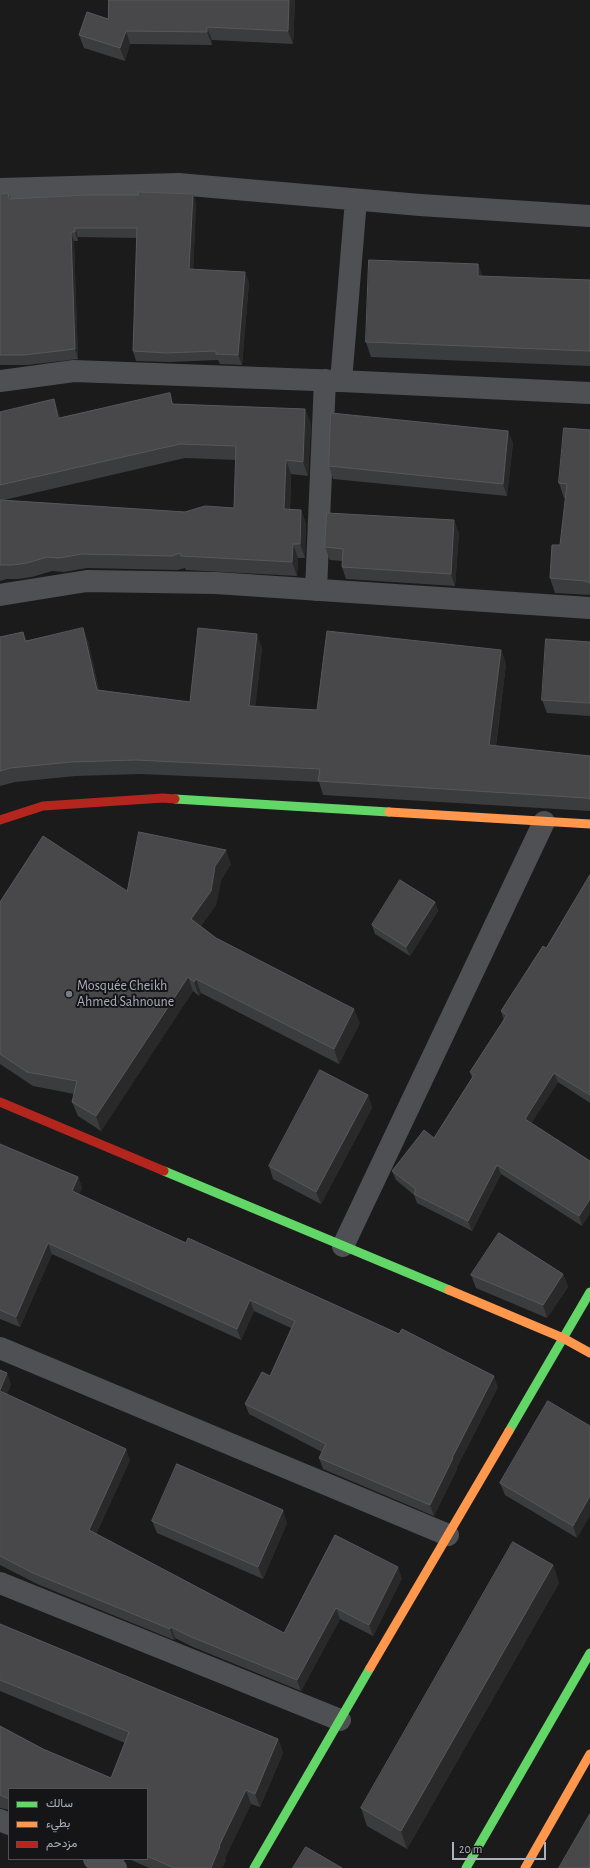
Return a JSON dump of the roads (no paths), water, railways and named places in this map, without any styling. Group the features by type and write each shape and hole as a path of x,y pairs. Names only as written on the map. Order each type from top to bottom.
{"street":[{"path":"0,189 178,184 356,200 590,216"},
{"path":"316,590 333,380 356,200"},
{"path":"0,381 74,371 333,380 590,393"},
{"path":"0,595 87,581 216,583 590,608"},
{"path":"0,820 43,806 163,798 590,824"},
{"path":"343,1246 544,822"},
{"path":"0,1102 563,1338 590,1353"},
{"path":"254,1868 590,1292"},
{"path":"0,1348 448,1535"},
{"path":"0,1583 340,1720"},
{"path":"466,1868 590,1652"},
{"path":"525,1868 590,1754"},
{"path":"96,1860 116,1868"}],"place":[{"name":"Mosquée Cheikh Ahmed Sahnoune","path":"69,994"}]}
